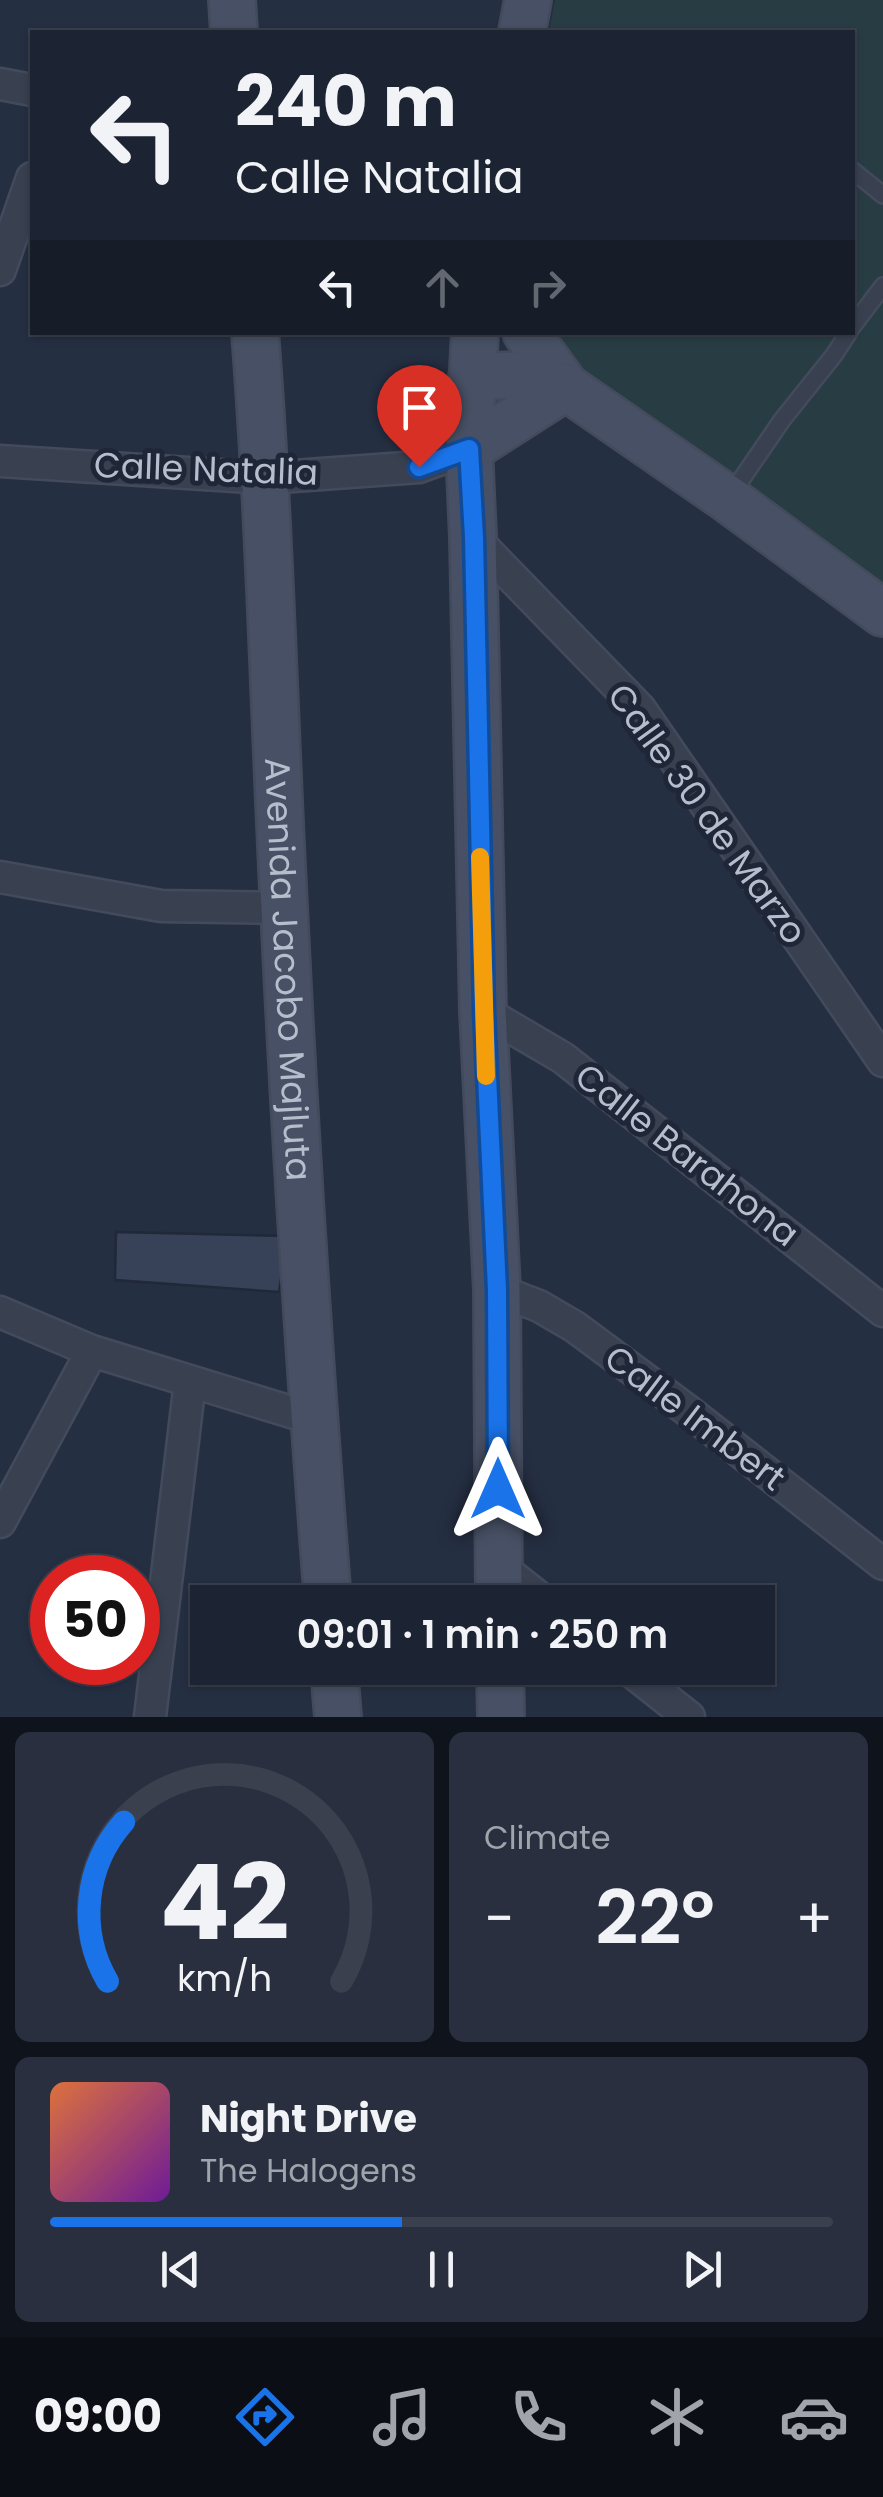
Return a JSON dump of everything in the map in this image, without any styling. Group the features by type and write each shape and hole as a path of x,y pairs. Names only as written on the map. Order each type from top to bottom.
{"main road":[{"path":"232,0 234,30"},
{"path":"522,30 528,0"},
{"name":"Avenida Jacobo Majluta","path":"255,335 266,478 284,908 327,1585"},
{"path":"475,335 469,449 484,1011 497,1290 498,1584"},
{"path":"528,335 566,387 883,613"},
{"path":"472,378 516,375 566,387"},
{"path":"469,449 566,387"},
{"path":"335,1685 338,1717"},
{"path":"500,1685 501,1717"}],"street":[{"path":"0,84 30,90"},
{"path":"0,270 30,184"},
{"name":"Calle Natalia","path":"0,460 266,478 419,467 469,449"},
{"name":"Calle 30 de Marzo","path":"474,537 640,709 883,1061"},
{"path":"0,877 161,906 284,908"},
{"name":"Calle Barahona","path":"484,1011 563,1058 883,1310"},
{"name":"Calle Imbert","path":"497,1290 540,1306 574,1327 883,1564"},
{"path":"0,1312 92,1351 314,1418"},
{"path":"0,1522 92,1351"},
{"path":"150,1717 190,1382"},
{"path":"648,1685 689,1717"}],"lane":[{"path":"855,172 883,195"},
{"path":"855,324 883,286"},
{"path":"728,499 848,335"}],"green space":[{"path":"555,0 883,0 883,619 577,386 552,335 855,335 855,30 549,30"}],"building":[{"path":"116,1232 288,1236 279,1292 115,1280"}],"slow traffic":[{"path":"480,857 486,1076"}],"route":[{"path":"419,467 469,449 484,1011 497,1290 498,1489"}]}
